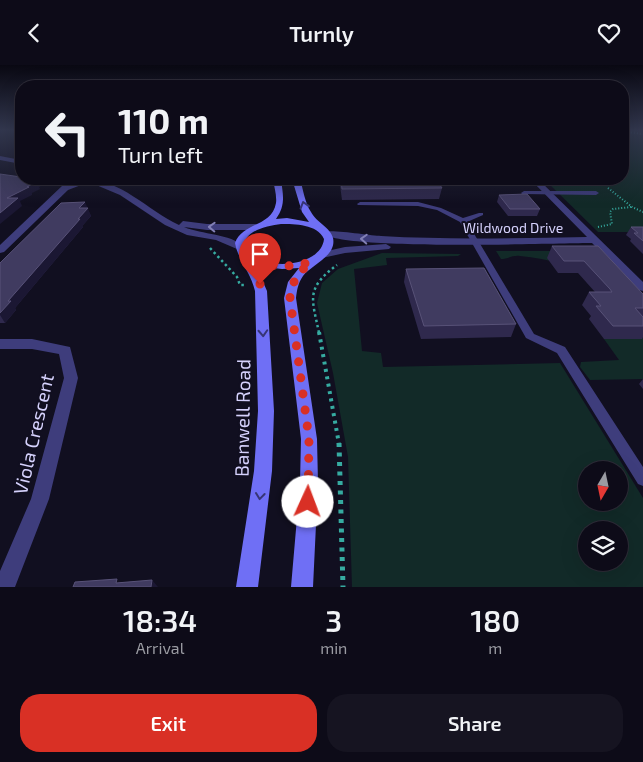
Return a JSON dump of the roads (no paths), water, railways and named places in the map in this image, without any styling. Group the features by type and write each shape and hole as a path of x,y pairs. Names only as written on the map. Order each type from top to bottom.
{"main road":[{"path":"268,223 281,204 278,185"},
{"path":"298,185 306,212 329,241 328,248 295,279 291,288 290,298 309,439 309,483 302,587"},
{"path":"316,259 296,265 273,266 252,261 242,251 241,239 256,227 268,223 295,221 322,230"},
{"name":"Banwell Road","path":"242,251 254,267 261,291 266,411 263,471 247,587"}],"street":[{"path":"0,159 15,161"},
{"path":"0,250 65,188 73,185"},
{"path":"104,185 123,193 168,223 190,233 218,238 242,251"},
{"path":"540,185 643,288"},
{"path":"168,223 207,227 256,227"},
{"name":"Wildwood Drive","path":"322,230 358,239 430,242 595,240"},
{"name":"Wildwood Drive","path":"316,259 345,250 398,247 430,242"},
{"name":"Viola Crescent","path":"0,344 32,344 65,351 71,378 40,499 4,587"}],"lane":[{"path":"524,193 596,193"},
{"path":"360,204 418,204 439,209 463,221 530,336 561,351 643,479"},
{"path":"463,221 481,214"}]}
